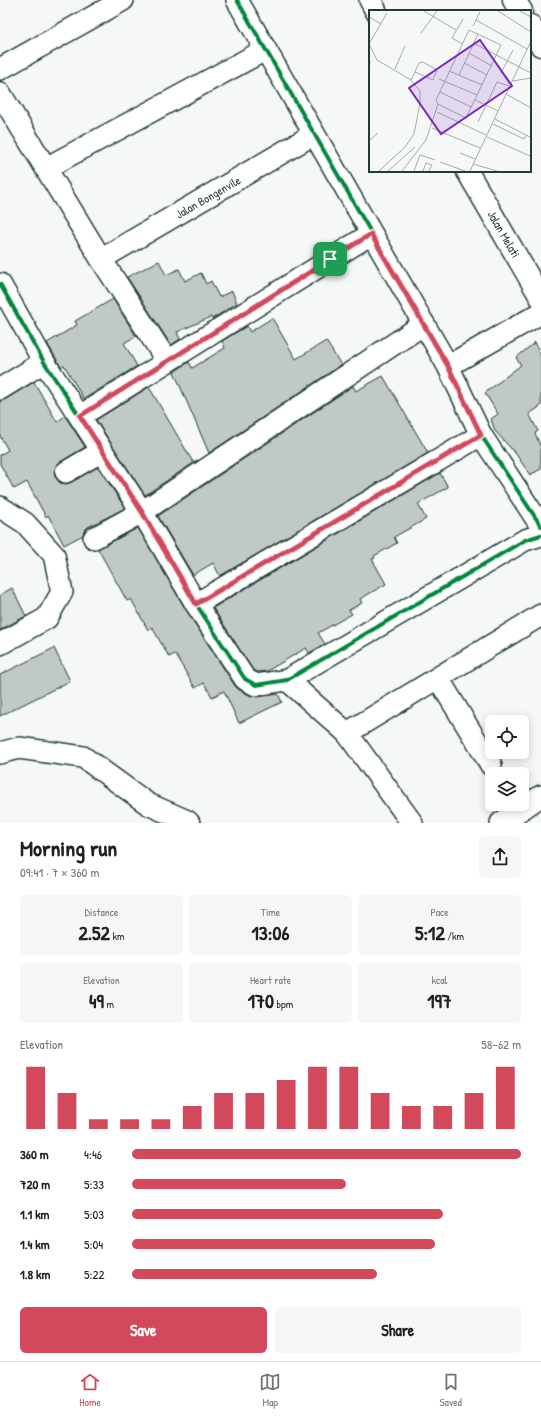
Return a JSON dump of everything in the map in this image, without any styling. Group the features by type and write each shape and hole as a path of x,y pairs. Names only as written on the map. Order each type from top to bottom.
{"main road":[{"path":"514,0 520,10"},
{"path":"531,28 541,45"}],"street":[{"path":"0,69 123,0"},
{"path":"237,0 448,366 481,435 541,526"},
{"path":"370,0 375,10"},
{"path":"46,168 266,50"},
{"path":"0,93 101,259 167,361"},
{"name":"Jalan Bongenvile","path":"101,259 314,134"},
{"name":"Jalan Melati","path":"468,172 541,298"},
{"path":"80,416 371,234"},
{"path":"0,284 44,362 142,512 196,604 244,679 256,685 287,680 525,540 541,535"},
{"path":"448,366 541,313"},
{"path":"94,538 142,512 424,324"},
{"path":"0,389 44,362"},
{"path":"196,604 481,435"},
{"path":"66,472 102,451"},
{"path":"0,507 25,523 54,556 62,592 47,618 0,644"},
{"path":"347,733 541,615"},
{"path":"438,678 491,765"},
{"path":"287,680 347,733 412,823"},
{"path":"0,753 19,748 83,758 148,804 189,823"},
{"path":"501,823 541,796"}],"building":[{"path":"159,261 166,275 179,269 185,281 201,273 206,284 211,281 219,297 232,291 237,303 212,319 211,317 177,332 180,339 171,345 127,277"},
{"path":"113,299 136,336 124,343 137,366 84,399 64,365 61,367 47,343 77,325 75,321"},
{"path":"272,318 296,359 326,341 341,365 209,453 174,372 189,362 192,368 225,348 222,341 247,326 250,332"},
{"path":"535,342 541,356 541,406 529,414 538,431 535,433 541,448 541,469 530,475 516,454 495,431 491,419 498,414 485,393 521,365 516,358"},
{"path":"383,376 428,453 220,576 213,563 193,575 158,516 353,386 356,391"},
{"path":"34,382 57,422 65,416 85,447 56,466 54,472 56,478 60,483 66,484 98,467 125,508 88,527 84,531 83,535 64,545 48,515 46,517 27,482 14,489 0,464 0,455 8,450 0,436 0,401"},
{"path":"149,387 193,462 198,460 145,495 96,420"},
{"path":"440,473 448,487 418,504 426,519 394,537 397,543 374,556 375,558 372,559 386,584 360,599 362,603 349,610 352,614 318,633 325,644 309,653 306,648 267,671 258,672 253,670 213,608"},
{"path":"138,528 186,610 235,686 239,690 251,696 258,697 278,694 282,702 239,723 224,691 212,697 204,683 195,688 175,654 169,657 152,627 148,630 131,599 127,601 98,549"},
{"path":"12,588 26,616 0,630 0,595"},
{"path":"54,648 70,681 0,716 0,675"}],"cycle path":[{"path":"237,0 448,366 481,435 541,526"},
{"path":"0,284 44,362 142,512 196,604 245,679 256,685 287,680 525,540 541,535"}],"route":[{"path":"371,234 448,366 481,435 196,604 142,512 80,416 330,259 371,234"}]}
